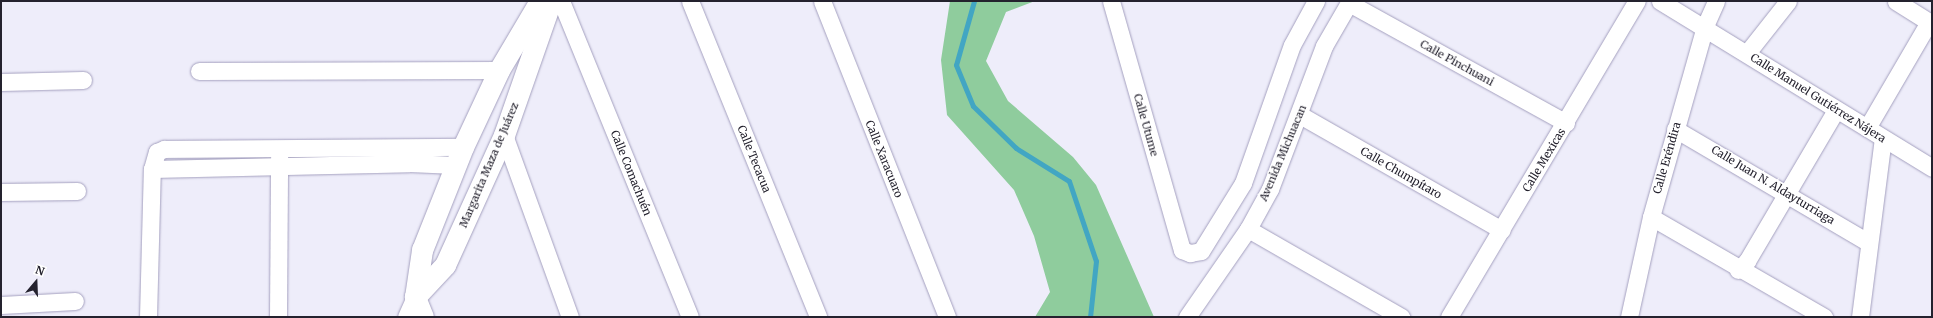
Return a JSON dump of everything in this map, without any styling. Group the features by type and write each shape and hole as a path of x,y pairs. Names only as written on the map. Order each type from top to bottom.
{"main road":[{"path":"423,317 415,297 422,250 459,156 499,70 544,4"},
{"name":"Margarita Maza de Juárez","path":"415,297 445,265 504,135 544,4"}],"street":[{"name":"Calle Tecacua","path":"690,1 818,317"},
{"name":"Calle Xaracuaro","path":"822,1 947,317"},
{"name":"Calle Utume","path":"1111,1 1182,250 1190,253 1201,251 1243,183 1292,45 1316,1"},
{"name":"Calle Mexicas","path":"1448,317 1566,123 1637,1"},
{"name":"Calle Manuel Gutiérrez Nájera","path":"1660,1 1705,26 1836,110 1932,168"},
{"name":"Calle Eréndira","path":"1629,317 1651,217 1675,129 1705,26 1716,1"},
{"path":"1747,53 1788,1"},
{"path":"1867,128 1929,22 1896,1"},
{"name":"Calle Pinchuani","path":"1349,2 1566,123"},
{"name":"Avenida Michuacan","path":"1187,317 1248,229 1270,189 1300,115 1324,46 1349,2"},
{"name":"Calle Comachuén","path":"544,4 573,30 690,317"},
{"path":"199,71 499,70"},
{"path":"1,82 83,80"},
{"path":"1738,270 1748,261 1786,191 1836,110"},
{"name":"Calle Chumpítaro","path":"1300,115 1502,230"},
{"name":"Calle Juan N. Aldayturriaga","path":"1675,129 1786,191 1869,243"},
{"path":"504,135 570,317"},
{"path":"1860,317 1883,138"},
{"path":"148,317 152,169 157,152 164,149 279,147 459,156"},
{"path":"278,317 279,147"},
{"path":"152,169 280,168 409,163 459,156"},
{"path":"1,192 77,191"},
{"path":"1651,217 1738,270 1824,317"},
{"path":"1248,229 1401,317"},
{"name":"Margarita Maza de Juárez","path":"406,317 415,297"},
{"path":"1,305 75,301"}],"green space":[{"path":"950,1 1035,1 1006,12 986,61 1008,101 1073,157 1096,185 1154,317 1035,317 1050,292 1034,236 1014,190 947,115 941,60"}],"waterway":[{"path":"974,1 956,65 973,106 1016,148 1069,181 1096,261 1090,317"}]}
